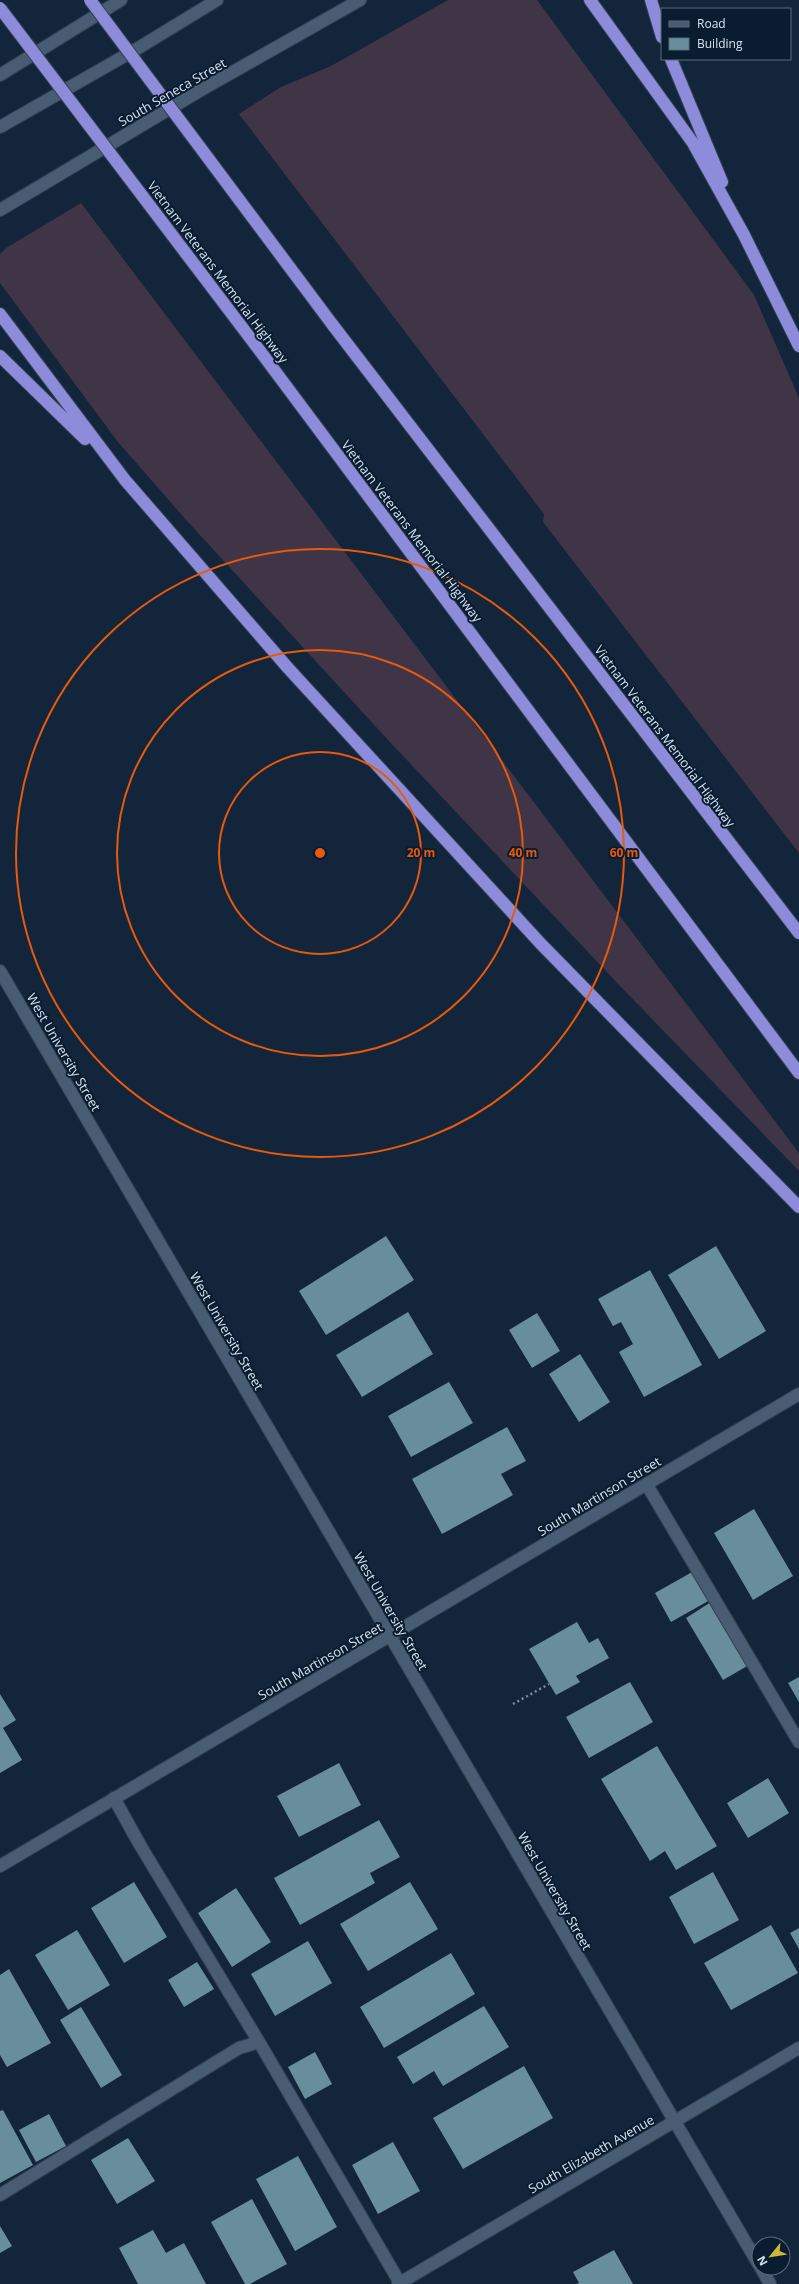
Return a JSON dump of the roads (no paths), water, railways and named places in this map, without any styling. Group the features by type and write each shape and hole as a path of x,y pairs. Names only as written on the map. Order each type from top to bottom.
{"highway":[{"name":"Vietnam Veterans Memorial Highway","path":"90,0 332,324 799,933"},
{"path":"590,0 693,143 744,235 799,346"},
{"path":"651,0 661,34"},
{"name":"Vietnam Veterans Memorial Highway","path":"0,8 260,351 799,1073"},
{"path":"670,60 744,235"},
{"path":"0,314 125,480 288,668 541,944 799,1207"},
{"path":"0,356 125,480"}],"street":[{"path":"0,75 121,0"},
{"path":"0,127 135,50 217,0"},
{"name":"South Seneca Street","path":"0,210 202,90 360,0"},
{"name":"West University Street","path":"0,971 751,2251"},
{"name":"South Martinson Street","path":"0,1866 799,1394"},
{"path":"646,1485 799,1742"},
{"path":"114,1798 140,1845 259,2042 399,2283"},
{"path":"0,2195 238,2048 259,2042"},
{"name":"South Elizabeth Avenue","path":"399,2283 799,2048"}]}
